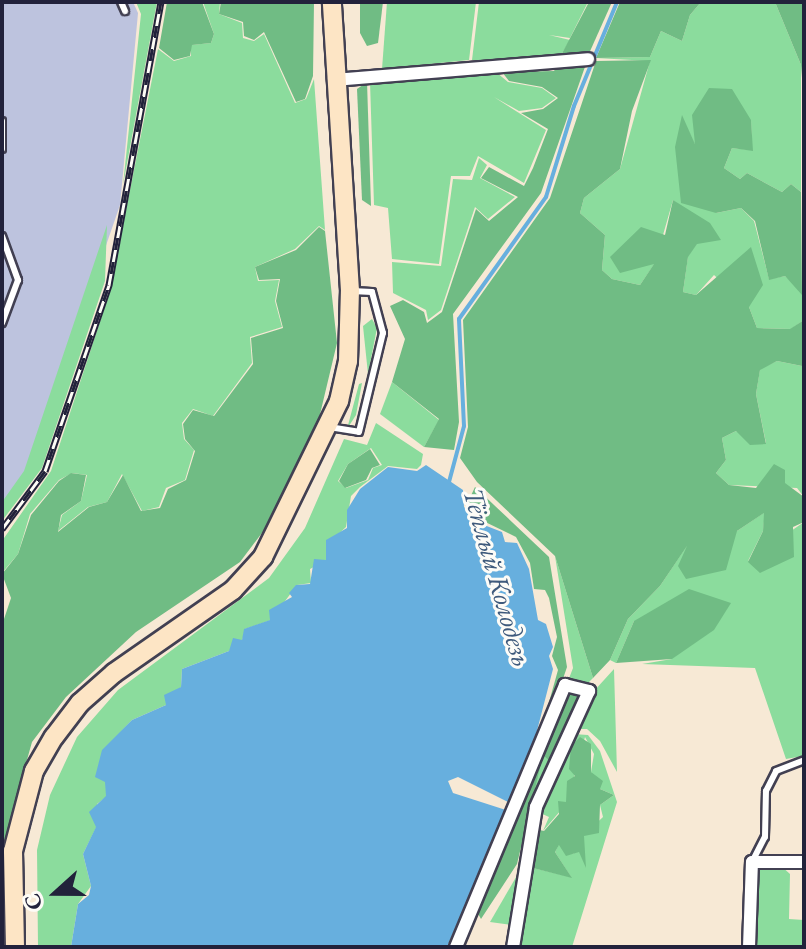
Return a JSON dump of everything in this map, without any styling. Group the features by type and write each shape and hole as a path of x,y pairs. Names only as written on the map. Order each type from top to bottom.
{"main road":[{"path":"15,947 13,851 34,771 54,737 80,703 114,673 233,590 263,557 329,427 348,361 350,291 334,80 332,2"}],"street":[{"path":"334,80 588,59"},
{"path":"456,947 565,685 589,691 536,807 513,947"},
{"path":"749,947 752,862 804,862"}],"lane":[{"path":"121,2 125,11"},
{"path":"2,121 2,149"},
{"path":"2,236 18,280 2,323"},
{"path":"329,427 359,432 383,333 372,292 350,291"},
{"path":"752,862 765,837 766,791 776,771 804,760"}],"shaded area":[{"path":"2,2 133,2 138,13 120,205 27,474 2,506"}],"green space":[{"path":"136,2 157,2 123,185 141,14"},
{"path":"167,2 202,2 214,34 211,43 192,45 190,56 174,60 159,48"},
{"path":"203,2 220,2 219,14 242,23 243,38 254,41 264,34 295,103 306,99 314,79 325,230 319,226 295,249 255,267 258,281 279,280 275,301 282,327 250,337 252,363 213,416 193,409 182,423 184,439 194,450 185,480 166,488 159,507 142,511 122,474 107,502 88,507 58,531 62,515 81,501 87,475 72,473 59,480 30,514 18,554 2,573 2,541 51,471 110,291 158,49 174,61 191,56 191,45 211,43 214,34"},
{"path":"221,2 314,2 313,76 305,99 296,102 264,32 254,40 244,36 243,22 219,14"},
{"path":"360,2 383,2 378,43 367,46 360,33"},
{"path":"387,2 476,2 469,60 382,69"},
{"path":"479,2 588,2 570,38 549,35 570,40 558,60 472,60"},
{"path":"589,2 612,2 587,58 558,61"},
{"path":"620,2 701,2 690,15 682,41 661,31 650,57 596,58"},
{"path":"701,2 775,2 801,65 801,192 791,184 782,192 747,173 740,179 724,168 732,148 752,150 751,120 696,147 682,117 716,213 741,208 754,221 769,279 785,276 804,293 804,320 791,329 757,328 749,307 714,275 696,295 683,292 688,256 697,243 720,239 673,200 655,263 640,285 612,279 602,270 605,235 580,213 584,198 620,169 650,61 596,58 650,57 661,31 682,41 690,15"},
{"path":"775,2 804,2 804,104 801,65"},
{"path":"651,60 632,111 620,169 584,198 580,213 605,235 602,270 612,279 640,285 654,264 620,273 610,257 641,227 665,235 673,200 710,223 721,240 697,244 688,257 683,292 696,295 751,247 763,285 749,307 757,328 790,329 804,320 802,366 777,361 760,370 756,394 766,444 750,445 736,431 722,438 726,460 716,473 729,485 756,488 774,464 785,470 785,483 804,497 804,522 793,527 794,557 760,573 748,562 763,531 764,513 737,531 726,570 686,579 678,566 687,546 660,586 628,619 610,660 593,678 555,556 477,482 460,458 468,427 463,320 550,198 596,61"},
{"path":"587,61 541,193 453,314 459,422 454,450 424,447 439,419 392,382 405,339 390,306 403,300 424,312 427,323 442,312 476,209 489,221 518,197 481,178 489,167 524,186 533,168 548,129 521,113 543,109 558,98 542,87 509,81 502,72 554,71 558,64"},
{"path":"496,72 508,82 542,88 556,98 542,108 519,111 494,97 546,130 524,183 478,156 470,176 451,176 439,264 392,259 388,208 374,205 370,82"},
{"path":"367,82 371,206 362,200 357,89"},
{"path":"709,88 732,89 751,120 753,151 732,148 724,168 740,179 747,173 782,192 791,184 801,192 802,295 785,276 769,280 755,221 741,208 716,213 681,203 675,147 682,115 695,144 692,115"},
{"path":"479,158 487,165 480,178 515,197 488,219 475,207 441,310 428,320 426,310 393,293 392,262 441,266 453,179 472,180"},
{"path":"107,225 105,281 42,468 2,521 2,502 24,471"},
{"path":"319,227 325,231 337,343 311,452 277,513 240,562 136,632 66,697 32,742 2,849 2,625 11,598 2,574 18,554 31,515 59,481 71,473 86,475 81,501 61,515 58,532 89,507 107,502 123,475 141,511 160,508 168,489 186,480 195,451 185,439 183,424 193,410 214,416 253,364 251,338 283,328 276,301 280,279 259,280 255,267 296,250"},
{"path":"372,319 377,328 368,374 363,326"},
{"path":"804,355 804,497 797,488 729,485 716,473 726,460 722,438 736,431 766,443 756,394 760,369 777,361 802,366"},
{"path":"392,382 439,420 424,447 380,414"},
{"path":"362,383 356,415 347,429 359,384"},
{"path":"376,423 423,454 421,465 417,469 388,466 360,487 351,496 346,527 334,538 327,560 310,569 311,583 297,585 271,620 245,629 242,641 229,651 182,669 181,687 166,705 132,720 116,737 109,747 106,797 97,804 96,828 83,854 91,886 78,904 71,947 38,947 37,850 50,795 77,737 118,690 269,578 305,528 344,439 367,445","holes":["371,448 382,465 373,468 368,480 346,488 338,481 348,464"]},
{"path":"370,449 380,465 372,468 366,480 345,488 339,481 348,464"},
{"path":"475,487 549,557 567,667 550,717 544,720 558,670 552,656 557,637 549,598 545,590 534,589 530,563 516,537 477,518 468,502"},
{"path":"765,512 763,531 748,561 804,522 803,756 786,759 755,668 642,664 672,659 634,621 616,663 610,660 628,619 660,586 692,538 737,531"},
{"path":"555,556 593,678 585,686 568,681 573,668"},
{"path":"689,589 731,603 714,630 672,659 616,663 634,621"},
{"path":"614,669 617,772 600,741 587,729 576,729 594,691"},
{"path":"565,690 583,694 552,763 543,755 517,864 481,919 476,910"},
{"path":"573,734 588,735 600,751 617,802 572,947 518,947 529,867 571,877 555,852 559,844 572,854 579,851 584,860 583,836 603,817 600,805 614,795 600,789 591,772 594,754 585,737 567,803 543,831 549,817 538,812"},
{"path":"580,737 591,744 591,772 603,781 600,789 614,795 600,805 599,833 584,836 586,868 579,852 566,856 559,845 555,852 572,878 529,867 535,829 544,831 559,814 558,801 566,802 567,781 575,776 569,769 571,746"},
{"path":"543,754 552,763 536,800 529,796"},
{"path":"763,866 781,866 790,874 789,919 804,920 804,947 753,947 757,870"},
{"path":"519,872 511,925 490,922"}],"water":[{"path":"426,465 463,490 464,507 479,523 502,532 505,542 517,543 529,569 538,620 546,624 553,647 549,656 553,669 532,750 447,947 71,947 78,904 89,895 91,886 83,854 96,827 89,812 106,796 105,782 95,777 102,750 132,720 166,705 164,695 181,687 182,669 229,651 233,638 242,640 244,629 270,620 269,610 292,597 289,593 296,585 310,584 314,559 326,560 326,540 347,528 347,510 360,489 388,467 417,471"}],"pier":[{"path":"458,777 512,804 509,811 453,793 448,781"}],"waterway":[{"name":"Тёплый Колодезь","path":"449,482 464,426 459,319 546,197 574,106 617,2"}],"railway":[{"path":"2,529 45,471 109,285 161,2"}]}
